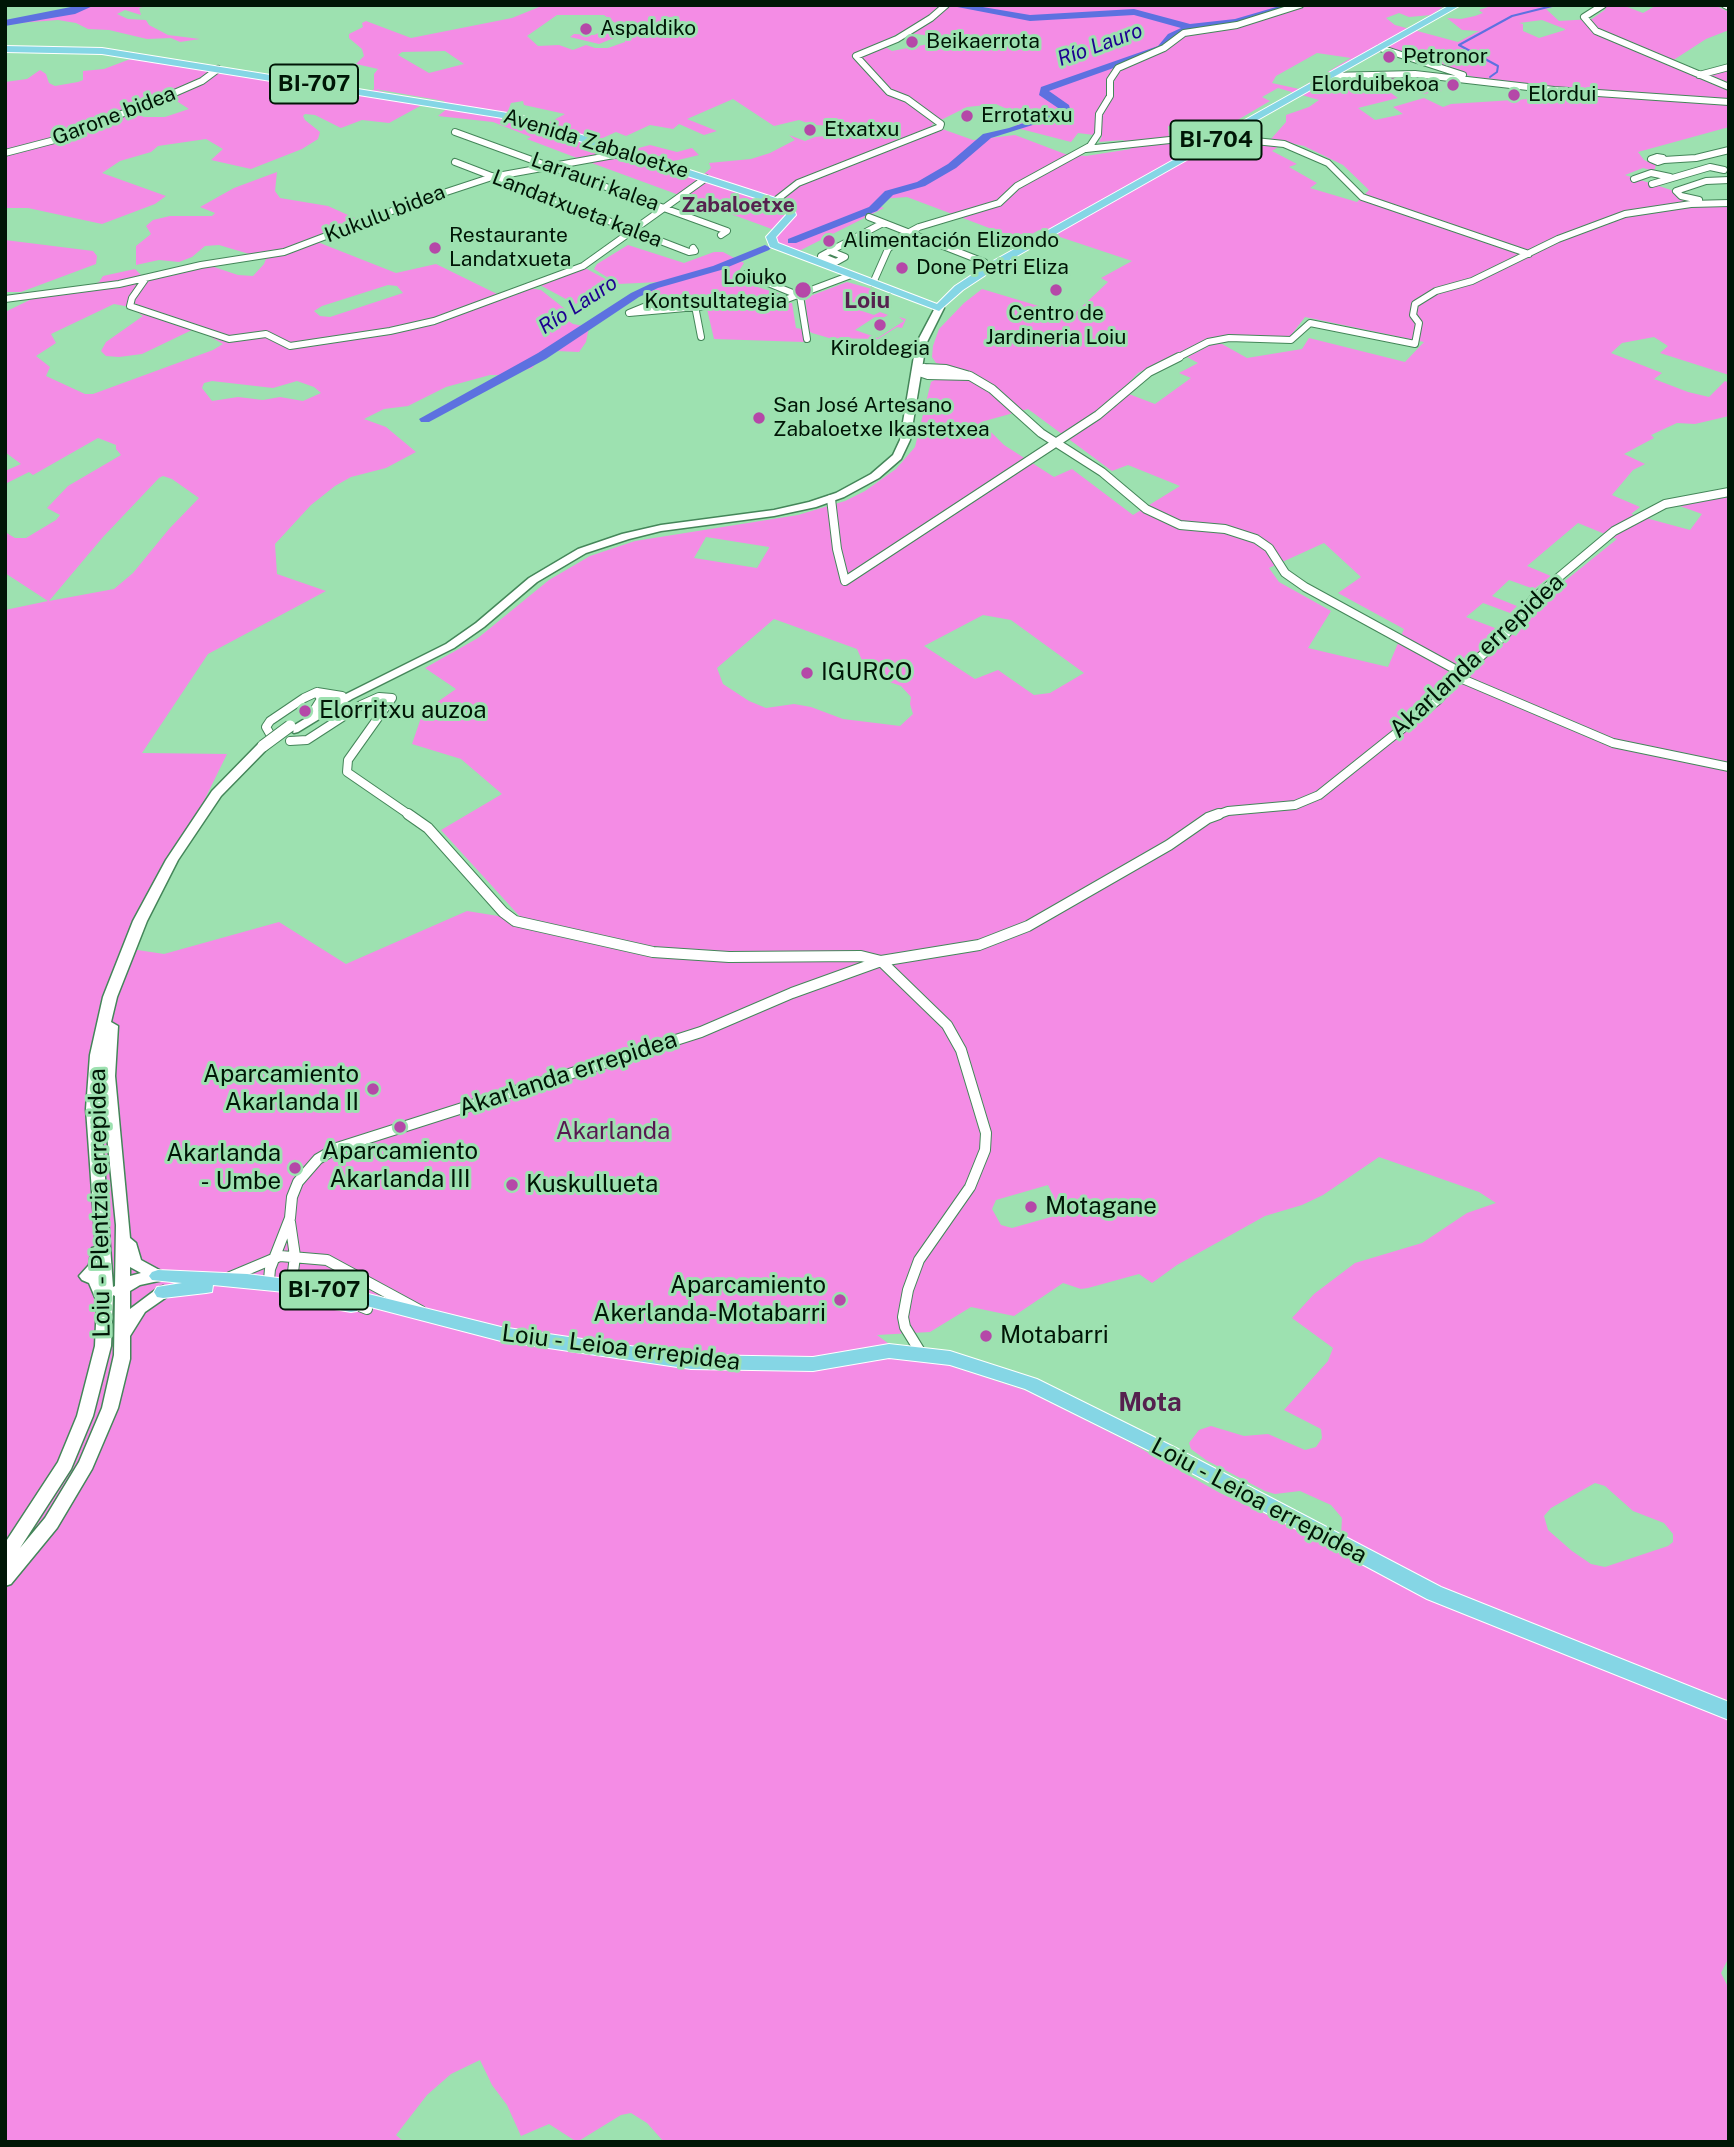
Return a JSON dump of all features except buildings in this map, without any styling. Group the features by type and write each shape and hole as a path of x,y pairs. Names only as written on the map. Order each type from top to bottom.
{"main road":[{"name":"BI-704","path":"936,311 976,277 1457,5"},
{"name":"Avenida Zabaloetxe","path":"5,49 90,50 504,115 775,201"},
{"path":"161,1284 131,1256 124,1225 108,1076 110,1032 117,998 155,905 191,842 235,780 267,743 438,653 471,632 544,572 582,551 653,529 789,510 831,499 875,477 890,465 897,454 909,427 919,355 936,311 922,301 786,251 770,240 791,215 789,208 775,201"},
{"path":"922,301 954,293"},
{"path":"310,721 342,696 439,648 526,580 571,552 602,539 649,527 771,510 813,501 856,483 897,454"},
{"name":"Loiu - Plentzia errepidea","path":"5,1558 65,1464 97,1378 103,1346 106,1303 100,1295 95,1279 87,1276 97,1267 97,1240 102,1227 93,1109 102,1025 122,962 156,888 184,841 216,794 267,743"},
{"path":"98,1187 108,1196 115,1279 123,1289"},
{"path":"122,1359 121,1230 124,1225"},
{"name":"BI-707","path":"161,1284 226,1278 332,1291 485,1330"},
{"path":"65,1464 84,1440 97,1407 106,1376 115,1297 136,1280 161,1284"},
{"path":"5,1579 51,1523 69,1496 110,1408 126,1333 133,1316 161,1284"},
{"name":"BI-707","path":"161,1284 270,1292 485,1330"},
{"name":"Loiu - Leioa errepidea","path":"485,1330 691,1362 813,1364 889,1351 950,1358 1031,1384 1168,1452 1434,1593 1729,1711"}],"street":[{"path":"775,201 798,183 891,144 940,127 941,124 907,99 890,92 856,56 897,39 931,18 946,5"},
{"path":"1086,149 1098,134 1099,114 1110,96 1110,80 1118,68 1164,48 1184,33 1237,25 1300,5"},
{"path":"1603,5 1584,17 1596,32 1729,86"},
{"path":"1380,48 1483,81"},
{"path":"1699,75 1729,67"},
{"name":"Garone bidea","path":"5,153 70,136 90,125 178,92 202,81 218,69"},
{"path":"1330,76 1415,74 1554,90 1729,102"},
{"name":"Larrauri kalea","path":"455,132 727,231 721,235"},
{"path":"873,284 888,249 908,233 999,202 1017,186 1086,149 1181,138 1221,137 1293,147 1328,163 1363,197 1529,254"},
{"path":"1664,160 1696,158 1729,150"},
{"name":"Kukulu bidea","path":"5,299 120,284 201,265 292,249 413,203 492,177 625,153"},
{"path":"1696,158 1728,174"},
{"name":"Landatxueta kalea","path":"455,162 689,252 695,251 693,248"},
{"path":"1652,184 1711,167"},
{"path":"1694,171 1711,181"},
{"path":"1634,179 1651,173 1671,177"},
{"path":"1707,204 1676,192 1683,187 1728,174"},
{"path":"146,278 132,298 130,306 229,339 266,334 290,346 390,331 441,318 583,266 706,178"},
{"path":"831,499 837,548 845,581 1098,415 1149,372 1214,340 1291,340 1310,323 1415,344 1419,323 1412,311 1419,300 1436,291 1472,281 1568,235 1625,214 1729,203"},
{"path":"869,217 984,262"},
{"path":"830,251 883,223"},
{"path":"746,274 800,296"},
{"path":"663,309 767,303 800,296 851,275"},
{"path":"800,296 807,339"},
{"path":"695,306 701,337"},
{"path":"919,355 934,372"},
{"path":"916,371 970,376 992,389 1041,433 1102,472 1162,519 1180,525 1224,529 1256,539 1269,548 1285,573 1305,587 1461,676 1589,735 1613,743 1729,767"},
{"path":"912,395 920,382 934,372"},
{"name":"Akarlanda errepidea","path":"290,1218 292,1197 298,1182 318,1159 337,1148 701,1032 792,993 881,961 978,945 1037,921 1170,845 1208,818 1228,811 1295,804 1319,795 1427,708 1497,642 1534,598 1614,531 1665,505 1703,495 1729,492"},
{"path":"267,743 266,727 270,720 317,692 342,696"},
{"path":"290,741 307,740 310,721 321,698 317,692"},
{"path":"310,721 379,697 392,698 387,709 348,760 347,772 428,828 503,912 515,921 653,952 729,957 861,956 881,961 947,1025 961,1050 986,1133 985,1150 970,1188 919,1260 908,1290 903,1317 905,1327 921,1353"},
{"path":"203,1287 227,1284 270,1287 287,1280 293,1272 295,1256 290,1218"},
{"path":"290,1218 269,1280 281,1290 354,1302 368,1309"},
{"path":"226,1278 243,1273 275,1257 295,1256 327,1260 431,1316"}],"green space":[{"path":"81,5 150,5 139,8 141,15 125,10 117,14 128,19 146,20 149,25 168,35 200,39 180,42 171,38 147,39 109,30 88,29 76,23 58,20 5,24 5,21 66,12"},
{"name":"Akarlanda","path":"544,5 1446,5 1431,15 1409,17 1399,13 1386,18 1395,25 1458,42 1479,31 1462,30 1447,18 1475,16 1483,13 1479,10 1494,5 1559,5 1546,9 1559,21 1592,19 1606,9 1595,5 1622,5 1643,13 1657,5 1714,5 1729,12 1729,30 1706,39 1672,61 1698,72 1729,69 1729,127 1638,152 1644,160 1656,165 1654,171 1643,168 1625,175 1717,205 1729,204 1729,375 1660,353 1668,346 1654,337 1622,343 1611,353 1662,373 1654,379 1688,392 1709,397 1725,381 1729,383 1729,416 1695,424 1677,423 1651,435 1654,438 1624,454 1645,464 1633,470 1612,495 1640,507 1631,514 1690,530 1702,514 1677,505 1714,496 1729,496 1729,1957 1721,1973 1729,1989 1729,2142 664,2142 647,2123 631,2113 621,2115 577,2142 549,2124 521,2136 507,2105 492,2085 480,2060 451,2074 427,2095 396,2135 404,2142 5,2142 5,610 48,601 5,573 5,532 15,538 26,538 56,520 60,515 47,508 68,486 121,455 116,445 98,438 33,475 29,472 5,484 5,471 21,464 5,452 5,312 40,295 89,286 99,282 103,276 135,269 143,277 211,266 238,275 253,276 266,259 219,245 205,246 192,257 179,262 159,260 136,265 136,246 151,234 146,226 153,220 170,216 212,216 215,213 200,207 234,188 277,172 275,191 280,198 328,206 359,220 317,242 396,273 436,264 497,294 529,288 541,290 565,309 564,318 573,324 589,327 586,342 579,352 557,351 539,359 532,368 504,375 490,375 446,387 408,406 384,409 364,419 386,427 416,452 386,468 351,477 335,486 311,505 275,544 277,574 326,591 208,654 142,753 227,754 131,949 164,954 279,922 346,964 467,911 523,920 441,830 502,794 461,759 412,744 423,712 456,689 425,668 478,638 549,580 590,556 635,541 798,515 845,501 865,491 896,469 915,447 931,382 938,378 973,381 960,369 936,363 932,357 939,329 964,303 982,289 1072,316 1108,282 1101,278 1132,261 1039,230 1021,240 907,197 881,199 874,204 884,208 797,252 775,241 780,232 589,162 630,157 698,179 711,168 709,163 751,159 770,153 795,140 789,135 805,141 835,135 841,131 841,126 813,125 799,120 774,126 733,99 687,119 717,131 704,135 679,124 673,129 650,125 626,136 616,132 596,141 546,124 565,114 524,105 523,101 511,103 506,117 602,148 600,154 577,158 527,139 531,137 493,122 438,116 448,108 444,101 375,89 422,105 389,123 362,120 341,128 315,115 305,114 305,120 320,132 318,139 302,149 251,169 211,160 223,149 206,139 158,146 151,152 120,161 102,173 166,196 155,204 102,224 28,208 5,208 5,82 27,79 40,70 46,74 49,83 55,86 78,82 83,80 83,71 104,69 133,58 369,93 374,89 374,74 378,69 356,64 364,56 362,49 349,38 349,34 363,27 362,23 366,21 411,38 512,18","holes":["557,15 604,15 618,25 594,35 574,34 570,37 599,44 619,36 625,37 625,42 608,48 586,45 573,50 559,45 538,46 527,36","1542,20 1565,29 1539,38 1523,31 1523,24 1519,23","901,32 924,35 934,43 892,51 880,44","1385,49 1483,80 1535,87 1544,98 1451,104 1443,107 1424,98 1393,107 1403,114 1375,120 1358,108 1398,98 1381,86 1401,82 1423,94 1442,91 1426,85 1435,77 1333,77","445,51 464,64 429,73 398,55 402,52","1317,53 1351,58 1299,89 1272,83 1276,76","1278,88 1319,100 1309,107 1286,115 1286,122 1271,139 1304,146 1343,165 1369,190 1357,202 1310,188 1317,183 1289,167 1297,164 1272,151 1278,147 1261,145 1245,153 1214,153 1191,146 1200,140 1173,142 1169,137 1168,126 1199,127 1217,132 1270,101 1262,97","166,99 175,100 189,109 165,117 144,117 133,113","996,104 1029,119 1013,127 1071,142 1078,133 1102,136 1099,142 1123,140 1131,149 1086,156 1065,154 1015,135 973,140 931,125 967,107","388,285 397,286 403,293 330,317 320,316 314,311","114,304 130,307 143,316 106,342 101,351 106,356 142,354 192,330 204,333 223,344 93,394 85,394 46,376 50,367 36,356 56,343 51,334","1305,317 1424,342 1405,362 1309,338 1302,349 1247,358 1222,344 1213,344 1187,357 1198,363 1179,373 1191,378 1155,404 1121,391 1138,373 1212,337 1289,338","212,381 273,388 297,381 314,387 321,393 303,401 280,397 263,400 238,397 212,401 202,388 204,383","1028,409 1112,471 1128,465 1180,486 1133,515 1072,469 1054,477 1004,445 981,422","163,476 172,479 199,498 133,573 114,589 49,601 103,537 159,478","1578,523 1617,539 1545,597 1516,636 1466,617 1483,603 1510,613 1517,606 1492,596 1509,580 1534,589 1551,576 1527,566","706,537 769,547 757,568 694,558","1324,543 1361,577 1338,593 1404,629 1388,667 1308,648 1331,611 1279,582 1269,568","983,615 1011,620 1084,673 1050,693 1034,695 998,670 975,679 924,646","774,619 857,649 864,665 871,672 881,679 901,686 911,697 913,714 900,726 843,719 811,707 794,704 766,708 749,701 723,684 717,668","1379,1157 1479,1192 1496,1203 1467,1213 1422,1243 1355,1263 1314,1294 1292,1318 1333,1348 1328,1361 1284,1410 1321,1429 1322,1438 1316,1447 1305,1450 1268,1434 1244,1436 1211,1426 1199,1430 1189,1443 1191,1449 1206,1460 1265,1491 1275,1494 1300,1491 1331,1505 1342,1518 1341,1536 1310,1535 1220,1493 1129,1442 1027,1391 893,1347 877,1335 930,1332 971,1307 1014,1316 1063,1283 1081,1289 1139,1274 1152,1283 1177,1265 1265,1216 1302,1205 1323,1195","1048,1185 1056,1202 1058,1215 1012,1228 1001,1225 992,1209 996,1200","1595,1483 1605,1486 1633,1511 1664,1523 1673,1534 1673,1542 1668,1546 1605,1567 1591,1564 1548,1530 1544,1516 1551,1508"]},
{"path":"650,145 677,152 692,148 699,155 670,162 631,150"},
{"path":"5,240 93,251 97,256 96,264 21,292 5,292"},
{"path":"628,245 684,263 714,252 723,252 744,263 735,277 780,294 675,305 648,298 647,294 659,285 659,282 618,284 594,269 597,264"},
{"path":"585,268 620,287 575,304 540,285"},
{"path":"847,282 879,291 850,307 874,315 880,312 888,315 881,319 875,317 855,330 878,338 904,321 899,317 906,319 902,328 897,327 878,339 829,338 809,331 805,298"},
{"path":"792,303 796,328 802,329 804,342 714,339 707,309"}],"waterway":[{"path":"5,23 75,11 90,5"},
{"path":"952,5 1030,18 1134,12 1190,27"},
{"path":"1490,77 1497,72 1498,66 1459,45 1512,16 1556,5"},
{"name":"Río Lauro","path":"1190,27 1236,22 1287,7"},
{"name":"Río Lauro","path":"1014,129 1067,111 1043,93 1045,89 1161,48 1171,36 1190,27"},
{"name":"Río Lauro","path":"792,241 873,209 889,193 921,184 952,166 987,136 1008,131"},
{"name":"Río Lauro","path":"425,419 542,356 635,295 654,286 717,268 765,248"}],"place":[{"name":"Aspaldiko","path":"586,29"},
{"name":"Beikaerrota","path":"912,42"},
{"name":"Petronor","path":"1389,57"},
{"name":"Elorduibekoa","path":"1453,85"},
{"name":"Elordui","path":"1514,95"},
{"name":"Errotatxu","path":"967,116"},
{"name":"Etxatxu","path":"810,130"},
{"name":"Alimentación Elizondo","path":"829,241"},
{"name":"Restaurante Landatxueta","path":"435,248"},
{"name":"Done Petri Eliza","path":"902,268"},
{"name":"Loiuko Kontsultategia","path":"803,290"},
{"name":"Centro de Jardineria Loiu","path":"1056,290"},
{"name":"Kiroldegia","path":"880,325"},
{"name":"San José Artesano Zabaloetxe Ikastetxea","path":"759,418"},
{"name":"IGURCO","path":"807,673"},
{"name":"Elorritxu auzoa","path":"305,711"},
{"name":"Aparcamiento Akarlanda II","path":"373,1089"},
{"name":"Aparcamiento Akarlanda III","path":"400,1127"},
{"name":"Akarlanda - Umbe","path":"295,1168"},
{"name":"Kuskullueta","path":"512,1185"},
{"name":"Motagane","path":"1031,1207"},
{"name":"Aparcamiento Akerlanda-Motabarri","path":"840,1300"},
{"name":"Motabarri","path":"986,1336"}],"district":[{"name":"Zabaloetxe","path":"738,206"},
{"name":"Loiu","path":"867,301"},
{"name":"Mota","path":"1150,1403"}]}
